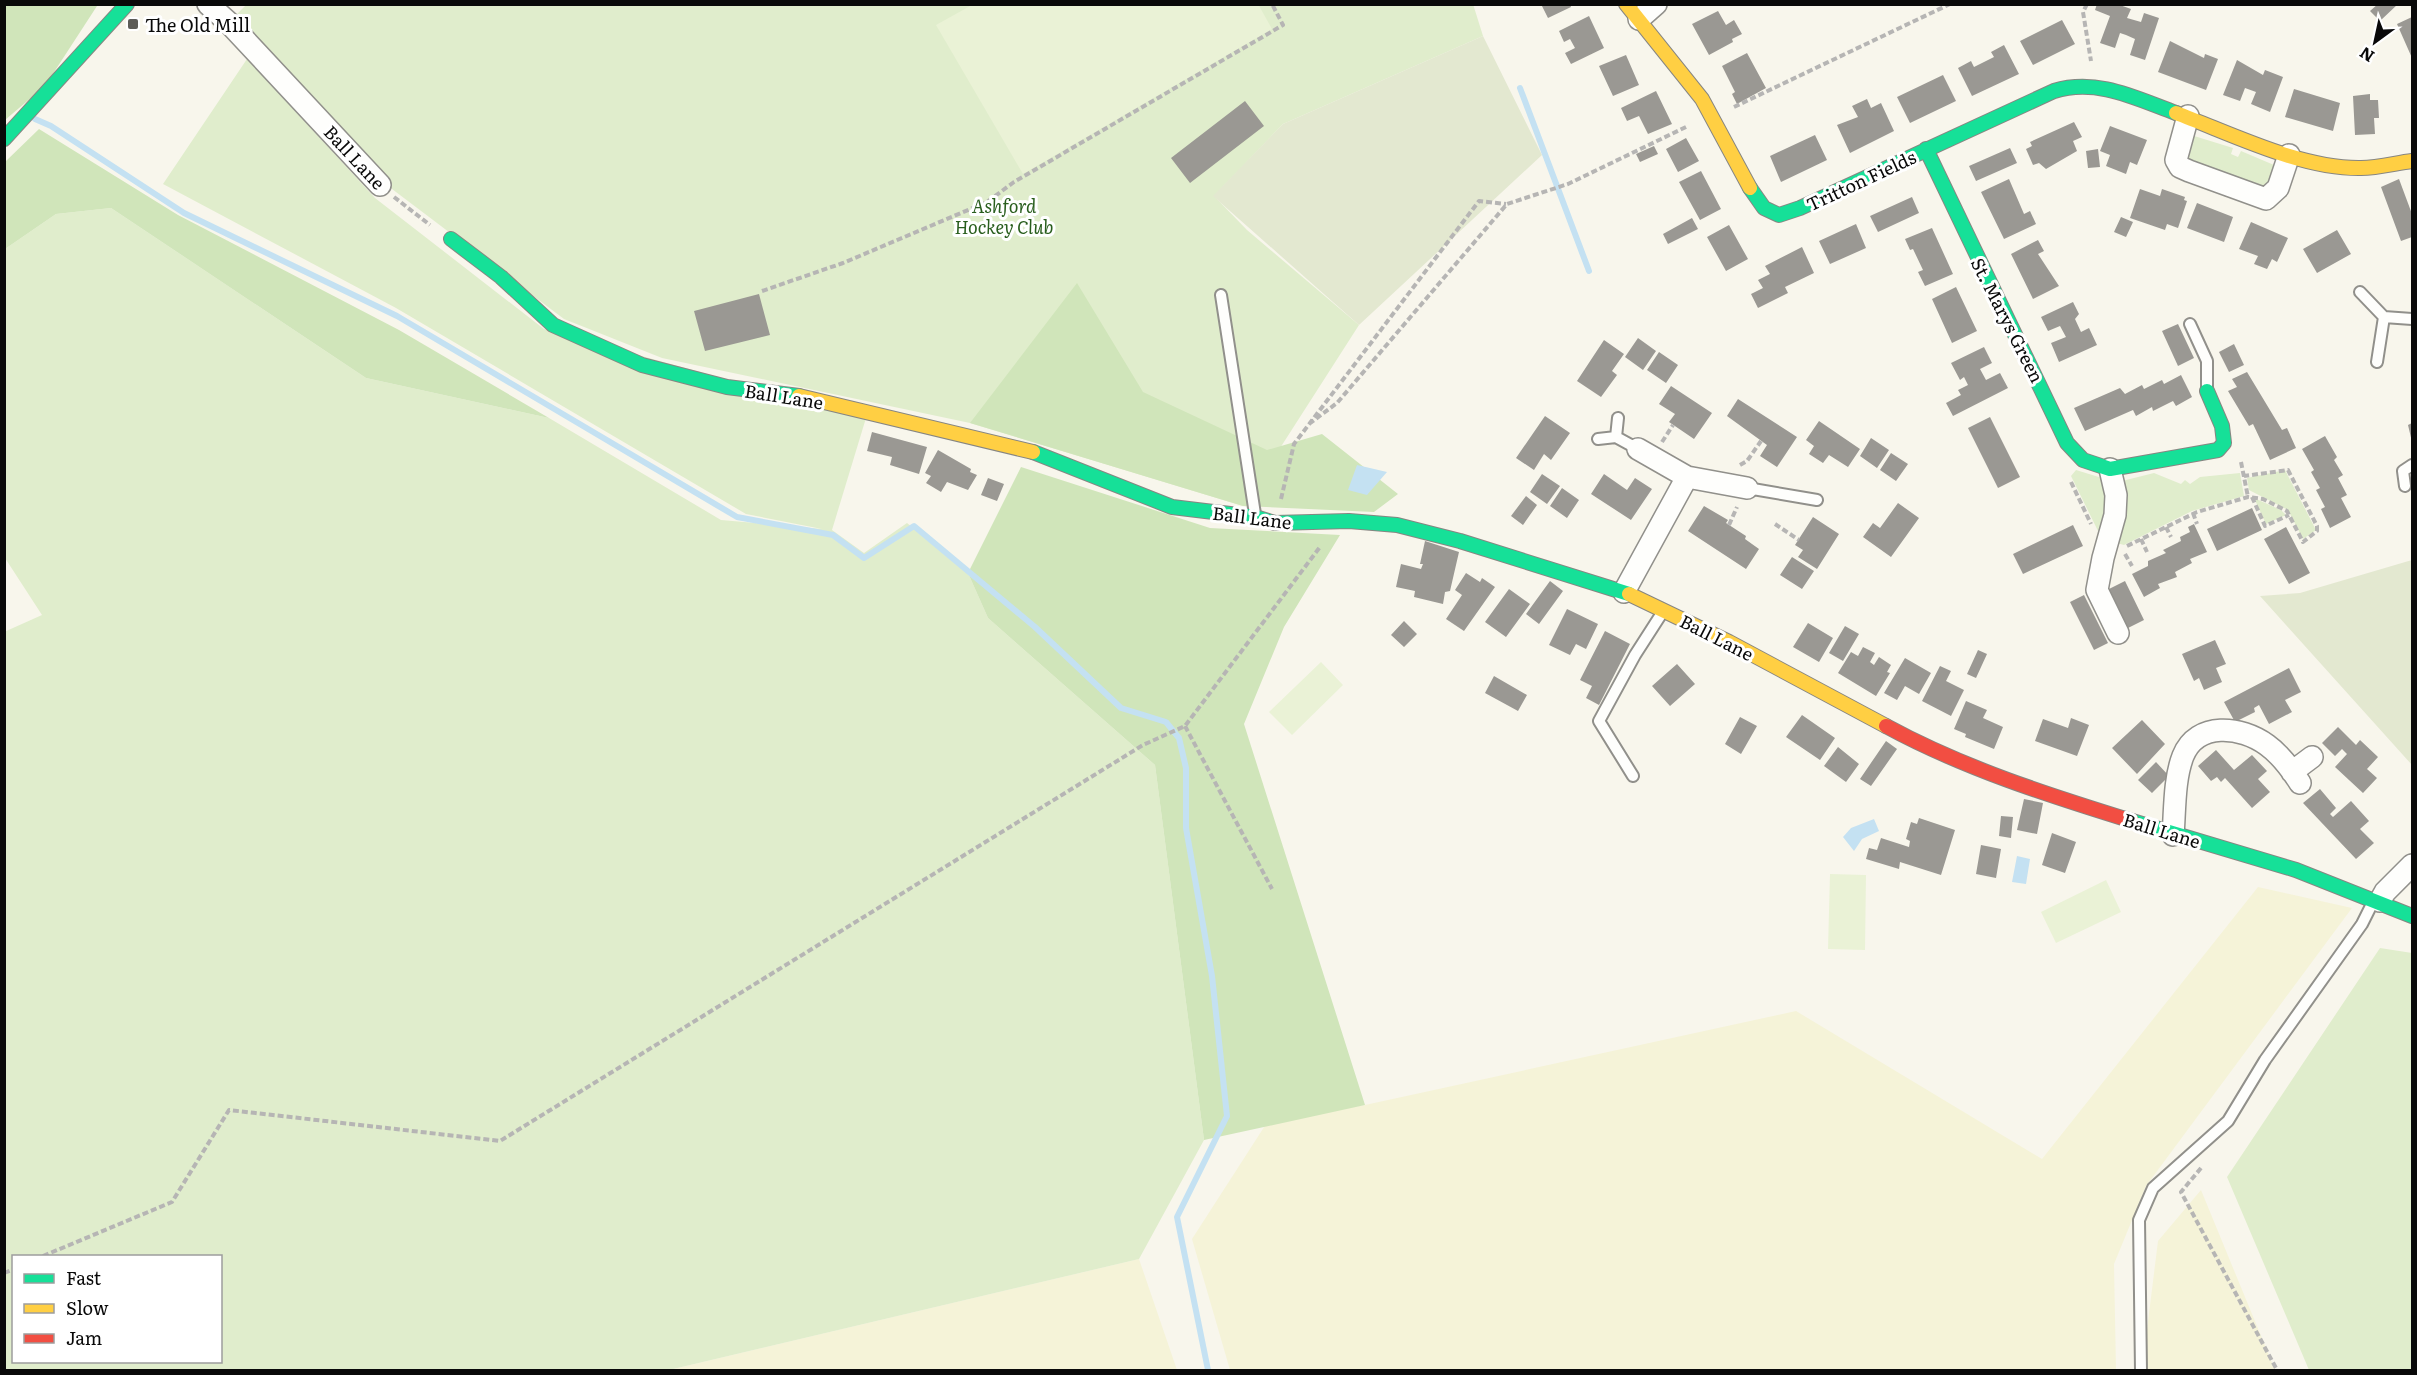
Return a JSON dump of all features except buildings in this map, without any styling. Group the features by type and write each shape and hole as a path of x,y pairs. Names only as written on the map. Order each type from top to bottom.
{"main road":[{"path":"4,139 64,77 127,4"},
{"name":"Tritton Fields","path":"1633,12 1683,72 1711,116 1756,199 1764,208 1779,215 1800,208 2054,90 2076,86 2095,86 2188,117 2289,156 2344,168 2379,167 2412,161"},
{"name":"St. Marys Green","path":"1926,149 2014,338 2030,361 2056,423 2073,453"},
{"name":"Ball Lane","path":"451,239 501,278 553,325 642,364 727,387 804,397 1032,452 1172,507 1255,517 1275,523 1338,522 1397,525 1460,541 1624,592 1663,610 1921,745 2029,788 2173,835 2296,870 2377,900 2412,916"},
{"path":"2073,453 2089,465 2110,469 2206,453 2221,448 2224,441 2222,426 2207,391"}],"street":[{"name":"Ball Lane","path":"208,4 237,31 380,184"},
{"path":"1633,12 1656,4"},
{"path":"2188,117 2176,160 2180,167 2189,171 2266,199 2278,188 2289,156"},
{"path":"1638,449 1687,477 1747,488"},
{"path":"2110,469 2116,508 2116,544 2097,590 2118,633"},
{"path":"1624,592 1687,477"},
{"path":"2173,835 2181,760 2191,743 2204,733 2222,729 2252,737 2271,748 2296,778 2312,757"},
{"path":"2377,900 2412,865"}],"lane":[{"path":"2360,292 2384,317 2412,319"},
{"path":"1221,295 1255,517"},
{"path":"2377,362 2384,317"},
{"path":"2190,324 2207,361 2207,391"},
{"path":"1616,437 1618,418"},
{"path":"1598,439 1616,437 1638,449"},
{"path":"2405,486 2403,471 2412,465"},
{"path":"1747,488 1817,500"},
{"path":"1632,776 1599,721 1663,610"},
{"path":"2141,1371 2139,1220 2153,1188 2228,1121 2265,1060 2377,900"}],"path":[{"path":"762,291 843,263 987,202 1014,183 1284,25 1272,4"},
{"path":"1275,523 1294,444 1479,201 1506,204 1568,183 1950,4"},
{"path":"2088,4 2083,12 2095,86"},
{"name":"Ball Lane","path":"380,184 414,215 451,239"},
{"path":"1309,424 1337,403 1506,204"},
{"path":"1731,464 1740,465 1747,461 1761,441"},
{"path":"2073,453 2067,475 2097,535 2116,544 2132,566"},
{"path":"2116,544 2141,539 2193,513 2252,496 2283,508 2289,515 2302,542 2317,530 2288,470 2244,477"},
{"path":"2252,496 2265,526 2289,515"},
{"path":"2193,513 2197,524"},
{"path":"2184,518 2187,525"},
{"path":"48,1255 172,1202 230,1110 500,1141 1133,752 1183,727 1260,629 1338,522"},
{"path":"1775,524 1798,540"},
{"path":"2166,527 2171,537"},
{"path":"2141,539 2147,552"},
{"path":"1183,727 1272,889"},
{"path":"2204,1165 2181,1192 2277,1371"}],"shaded area":[{"path":"2258,887 2352,908 2146,1186 2114,1264 2116,1370 1230,1370 1192,1239 1268,1121 1365,1105 1796,1011 2042,1159"},
{"path":"2201,1190 2275,1370 2142,1370 2158,1241"},
{"path":"1139,1259 1177,1370 669,1370"}],"green space":[{"name":"Ashford Hockey Club","path":"247,4 1473,4 1483,36 1283,124 1214,196 1247,230 1359,325 1243,506 970,423 662,358 564,319 392,189 235,16"},
{"path":"1258,4 1272,29 1023,174 936,25 972,5"},
{"path":"5,5 97,6 45,86 5,120"},
{"path":"1483,36 1542,155 1359,325 1213,196 1283,124"},
{"path":"247,59 375,198 544,329 866,418 832,530 864,553 907,523 968,573 988,618 1155,765 1204,1140 1139,1259 669,1370 5,1370 4,632 42,615 5,558 5,249 56,214 111,208 366,378 549,418 721,520 822,529 746,514 396,308 163,184"},
{"path":"39,129 178,215 399,330 549,418 366,378 111,208 56,214 5,249 5,162"},
{"path":"2191,135 2233,148 2231,154 2238,157 2241,151 2274,165 2277,168 2268,189 2185,160"},
{"path":"1077,283 1143,392 1267,450 1322,434 1398,494 1374,512 1243,506 970,423"},
{"path":"1021,467 1210,528 1340,535 1284,627 1244,724 1365,1105 1204,1140 1155,765 988,618 968,573"},
{"path":"2076,470 2102,478 2111,502 2100,535 2071,476"},
{"path":"2285,470 2316,530 2303,539 2288,510 2249,490 2247,478"},
{"path":"2154,473 2181,484 2185,480 2190,484 2200,477 2240,473 2244,496 2192,511 2124,545 2113,542 2118,482"},
{"path":"2254,498 2281,510 2286,515 2266,524"},
{"path":"2412,560 2412,765 2260,596 2300,593"},
{"path":"1321,662 1343,685 1292,735 1269,712"},
{"path":"1830,874 1866,875 1865,950 1828,949"},
{"path":"2106,880 2121,912 2056,943 2041,912"},
{"path":"2380,948 2412,953 2412,1370 2309,1370 2227,1177"}],"water":[{"path":"1357,465 1387,472 1367,495 1348,490"},
{"path":"1874,819 1879,831 1862,839 1854,851 1843,837 1851,828"},
{"path":"2017,856 2030,859 2026,884 2012,882"}],"waterway":[{"path":"1520,88 1589,271"},
{"path":"35,119 51,126 184,213 397,316 737,517 833,535 864,558 914,526 1035,627 1121,708 1166,722 1179,738 1186,768 1186,828 1212,976 1227,1116 1177,1217 1208,1370"}],"traffic: fast":[{"path":"4,139 127,4"},
{"path":"1750,188 1764,208 1779,215 1800,208 2054,91 2070,88 2101,88 2116,91 2176,113"},
{"path":"1926,149 2067,443 2083,460 2110,469 2218,450 2224,443 2222,426 2207,391"},
{"path":"451,239 501,277 553,325 642,365 727,387 799,396"},
{"path":"1033,452 1172,507 1255,517 1275,523 1349,521 1397,525 1460,541 1629,594"},
{"path":"2132,821 2296,870 2412,916"}],"traffic: slow":[{"path":"1626,4 1702,99 1750,188"},
{"path":"2176,113 2267,149 2315,163 2361,168 2412,161"},
{"path":"799,396 1033,452"},
{"path":"1629,594 1729,642 1886,726"}],"traffic: jam":[{"path":"1886,726 1976,768 2038,791 2132,821"}],"place":[{"name":"The Old Mill","path":"133,24"}]}
